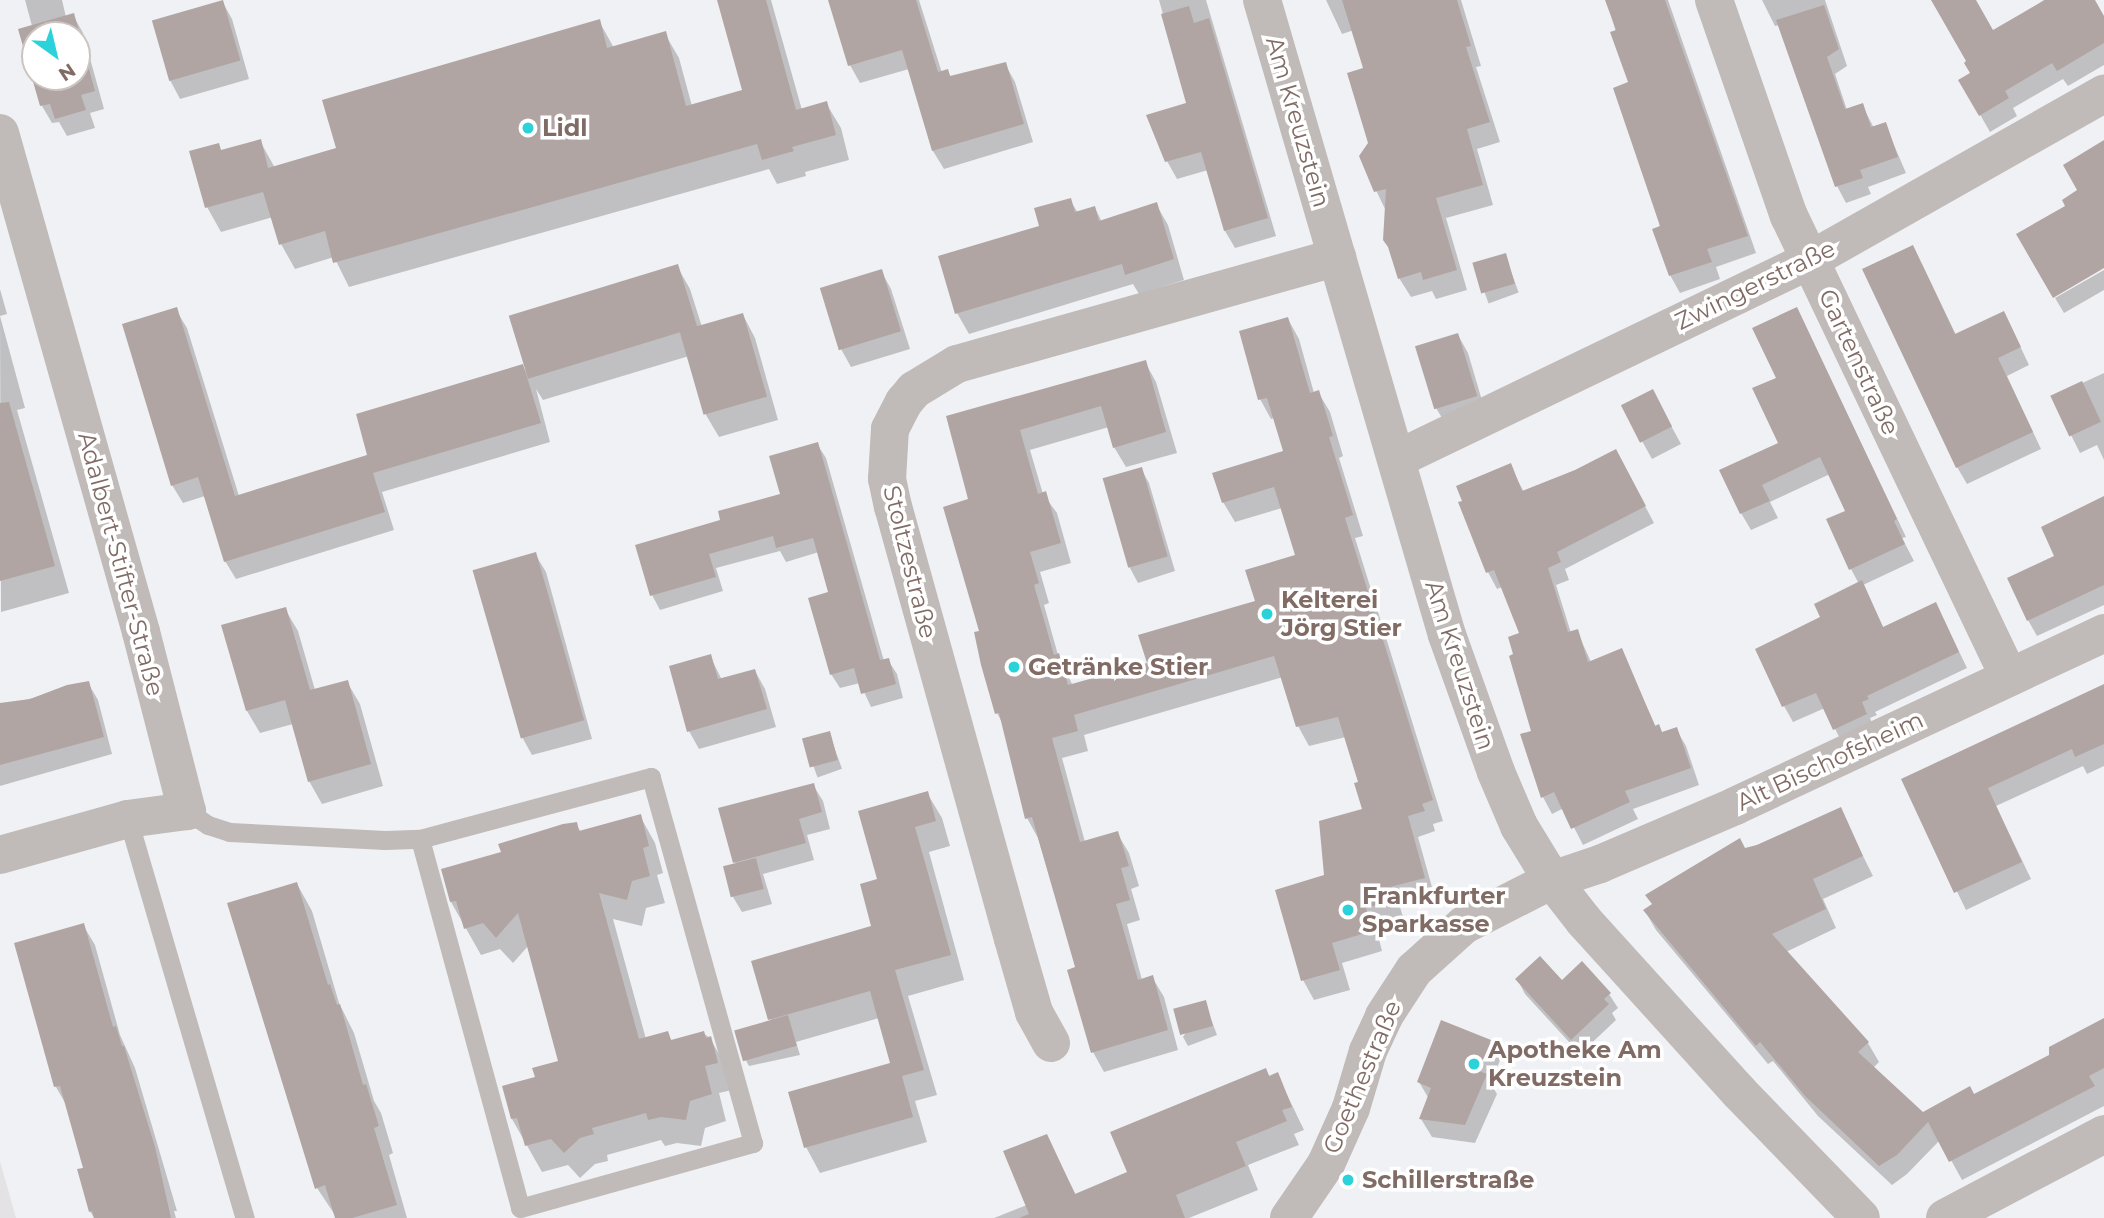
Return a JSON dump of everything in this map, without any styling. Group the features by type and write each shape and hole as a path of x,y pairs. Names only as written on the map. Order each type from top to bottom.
{"street":[{"name":"Am Kreuzstein","path":"1262,0 1472,706 1519,826 1552,880 1584,921 1739,1092 1861,1218"},
{"name":"Gartenstraße","path":"1714,0 1789,216 2009,677"},
{"name":"Zwingerstraße","path":"1397,459 1810,260 2104,94"},
{"name":"Adalbert-Stifter-Straße","path":"1,141 142,632 187,811"},
{"name":"Stoltzestraße","path":"1051,1043 1034,1012 893,507 887,479 890,429 904,402 914,390 957,363 1337,257"},
{"name":"Alt Bischofsheim","path":"1552,880 1611,860 1723,811 2104,633"},
{"path":"0,855 128,819 187,811"},
{"name":"Goethestraße","path":"1289,1218 1326,1164 1351,1108 1368,1051 1384,1016 1413,970 1464,925 1552,880"},
{"path":"1945,1218 2104,1134"}],"lane":[{"path":"187,811 208,825 229,832 385,840 420,839 651,777 753,1143 520,1208 420,839"},
{"path":"128,819 245,1218"}],"shaded area":[{"path":"0,1161 16,1218 0,1218"}],"building":[{"path":"223,0 240,61 169,81 152,20"},
{"name":"Lidl","path":"717,0 766,0 796,110 827,101 836,135 792,147 794,151 762,160 757,144 333,263 325,231 279,245 263,192 205,208 189,151 219,143 221,150 261,139 268,168 336,148 322,100 600,19 607,48 666,31 686,106 742,90"},
{"path":"828,0 916,0 938,72 948,69 950,76 1006,62 1024,124 932,151 902,50 848,66"},
{"path":"1342,0 1457,0 1471,46 1466,47 1490,122 1467,129 1483,185 1436,198 1457,270 1423,280 1421,272 1398,279 1388,247 1383,240 1386,189 1374,192 1359,156 1368,143 1347,73 1363,68"},
{"path":"1605,0 1665,0 1748,236 1707,249 1712,262 1669,276 1652,229 1660,226 1613,88 1628,82 1610,32 1616,30"},
{"path":"1931,0 1976,0 1993,30 2045,0 2095,0 2104,16 2104,43 2057,71 2052,63 2005,91 2009,98 1979,116 1958,80 1970,73 1964,63 1966,61"},
{"path":"1824,5 1839,49 1827,57 1845,109 1863,103 1871,127 1886,122 1898,157 1860,170 1863,178 1835,187 1776,20"},
{"path":"1189,6 1194,23 1209,18 1268,218 1224,231 1201,152 1165,162 1146,115 1186,103 1161,14"},
{"path":"74,13 76,21 46,21"},
{"path":"91,76 95,91 81,95 86,110 55,119 50,104 40,106 36,91 91,91"},
{"path":"2104,140 2104,268 2053,298 2016,234 2065,206 2062,200 2077,190 2063,165"},
{"path":"1071,198 1075,212 1095,206 1099,221 1157,202 1174,259 1125,275 1122,264 955,314 938,256 1039,226 1034,208"},
{"path":"1913,245 1955,334 2004,311 2021,347 1998,358 2033,432 1956,468 1862,269"},
{"path":"1506,253 1515,284 1481,293 1472,263"},
{"path":"678,264 697,327 528,379 509,316"},
{"path":"882,269 901,331 839,350 820,288"},
{"path":"177,307 235,496 367,455 356,414 523,364 541,423 373,473 385,512 224,562 198,477 171,486 122,324"},
{"path":"1797,307 1897,519 1894,521 1905,544 1849,570 1826,519 1845,511 1820,457 1762,485 1770,501 1740,514 1719,470 1778,443 1752,388 1776,378 1752,328"},
{"path":"743,313 767,397 704,415 680,331"},
{"path":"1288,317 1310,393 1319,390 1333,436 1329,437 1353,515 1345,518 1433,800 1422,804 1425,811 1408,816 1425,878 1390,887 1394,900 1366,908 1372,931 1332,943 1340,970 1301,981 1275,890 1324,875 1319,821 1362,809 1354,783 1358,782 1338,717 1296,727 1274,656 1074,715 1078,731 1052,738 1080,842 1118,831 1129,866 1121,868 1130,900 1116,904 1138,980 1153,975 1168,1030 1091,1053 1067,970 1075,967 1032,817 1025,819 999,713 995,714 981,665 974,632 979,631 943,507 968,499 946,416 1146,360 1166,432 1113,448 1101,406 1020,430 1038,494 1046,491 1061,543 1030,552 1039,583 1034,585 1054,655 1059,653 1068,685 1147,663 1138,635 1255,601 1245,570 1295,555 1274,487 1222,503 1212,473 1283,451 1267,398 1258,400 1239,331"},
{"path":"1458,333 1477,396 1434,409 1415,346"},
{"path":"2082,381 2101,422 2069,437 2050,396"},
{"path":"1653,389 1672,426 1640,443 1621,405"},
{"path":"9,402 55,566 0,581 0,403"},
{"path":"818,442 880,660 889,658 896,684 861,694 854,668 830,675 808,598 828,592 813,538 776,548 773,536 709,554 716,577 650,596 635,545 720,520 718,511 780,494 769,456"},
{"path":"1616,449 1646,506 1557,552 1561,562 1548,568 1568,632 1578,629 1588,662 1622,648 1655,726 1659,724 1662,732 1677,727 1691,768 1625,791 1630,802 1571,829 1554,792 1541,798 1520,734 1531,731 1509,656 1513,654 1508,637 1519,633 1494,570 1486,573 1458,502 1462,501 1456,486 1511,463 1522,491 1575,470"},
{"path":"1142,467 1168,556 1128,568 1103,478"},
{"path":"2104,496 2104,585 2027,621 2007,578 2054,556 2041,527"},
{"path":"536,552 584,720 521,738 473,570"},
{"path":"1862,580 1883,627 1936,602 1959,652 1867,696 1869,699 1862,702 1867,714 1833,730 1816,693 1782,707 1755,649 1820,617 1814,604"},
{"path":"286,607 310,690 348,680 371,764 308,782 285,700 246,711 221,625"},
{"path":"711,654 718,679 755,669 767,709 687,732 669,666"},
{"path":"89,681 104,737 0,765 0,703 30,699 67,685"},
{"path":"2104,684 2104,744 2075,757 2072,749 1988,788 2022,862 1954,893 1901,779"},
{"path":"830,731 838,760 810,767 802,739"},
{"path":"814,783 822,812 799,819 806,843 733,863 718,808"},
{"path":"928,791 936,821 915,827 951,955 895,970 924,1070 902,1076 913,1117 804,1148 788,1092 890,1063 870,991 768,1020 751,961 871,926 860,884 877,879 858,811"},
{"path":"1841,807 1863,856 1813,879 1826,909 1772,934 1869,1042 1858,1052 1923,1112 1970,1086 1974,1094 2049,1055 2049,1047 2104,1018 2104,1068 2089,1076 2095,1086 1949,1162 1928,1122 1897,1155 1879,1166 1805,1096 1760,1042 1756,1046 1643,910 1652,904 1645,895 1740,838 1745,848 1757,845"},
{"path":"641,814 649,846 643,848 650,876 632,881 627,900 599,893 639,1039 668,1031 671,1040 704,1031 706,1038 711,1036 718,1063 705,1066 712,1094 690,1101 686,1120 661,1117 648,1120 646,1113 592,1128 594,1134 580,1138 564,1153 551,1139 525,1146 517,1118 511,1119 502,1086 535,1077 532,1068 558,1061 518,913 496,938 483,923 464,929 456,901 450,902 441,869 501,852 498,844 563,824 577,822 579,831"},
{"path":"756,858 764,889 731,897 723,866"},
{"path":"297,882 328,985 330,984 337,1005 340,1004 363,1085 366,1084 379,1126 374,1128 397,1205 352,1218 335,1218 325,1185 315,1189 227,903"},
{"path":"84,923 113,1027 116,1026 124,1046 155,1147 171,1218 94,1218 92,1211 89,1212 77,1169 83,1168 60,1086 54,1087 14,943"},
{"path":"1540,956 1562,980 1582,961 1611,993 1604,999 1609,1004 1571,1040 1515,979"},
{"path":"1206,1000 1213,1026 1180,1035 1173,1009"},
{"path":"788,1015 797,1046 743,1061 734,1030"},
{"path":"1441,1020 1491,1040 1479,1071 1487,1074 1465,1125 1419,1119 1431,1088 1417,1082"},
{"path":"1266,1068 1269,1076 1278,1072 1292,1107 1282,1110 1287,1121 1236,1142 1246,1166 1176,1195 1185,1218 1019,1218 1029,1214 1003,1151 1047,1134 1075,1194 1127,1172 1110,1132"}],"place":[{"name":"Lidl","path":"528,128"},
{"name":"Kelterei Jörg Stier","path":"1267,614"},
{"name":"Getränke Stier","path":"1014,667"},
{"name":"Frankfurter Sparkasse","path":"1348,910"},
{"name":"Apotheke Am Kreuzstein","path":"1474,1064"},
{"name":"Schillerstraße","path":"1348,1180"}]}
